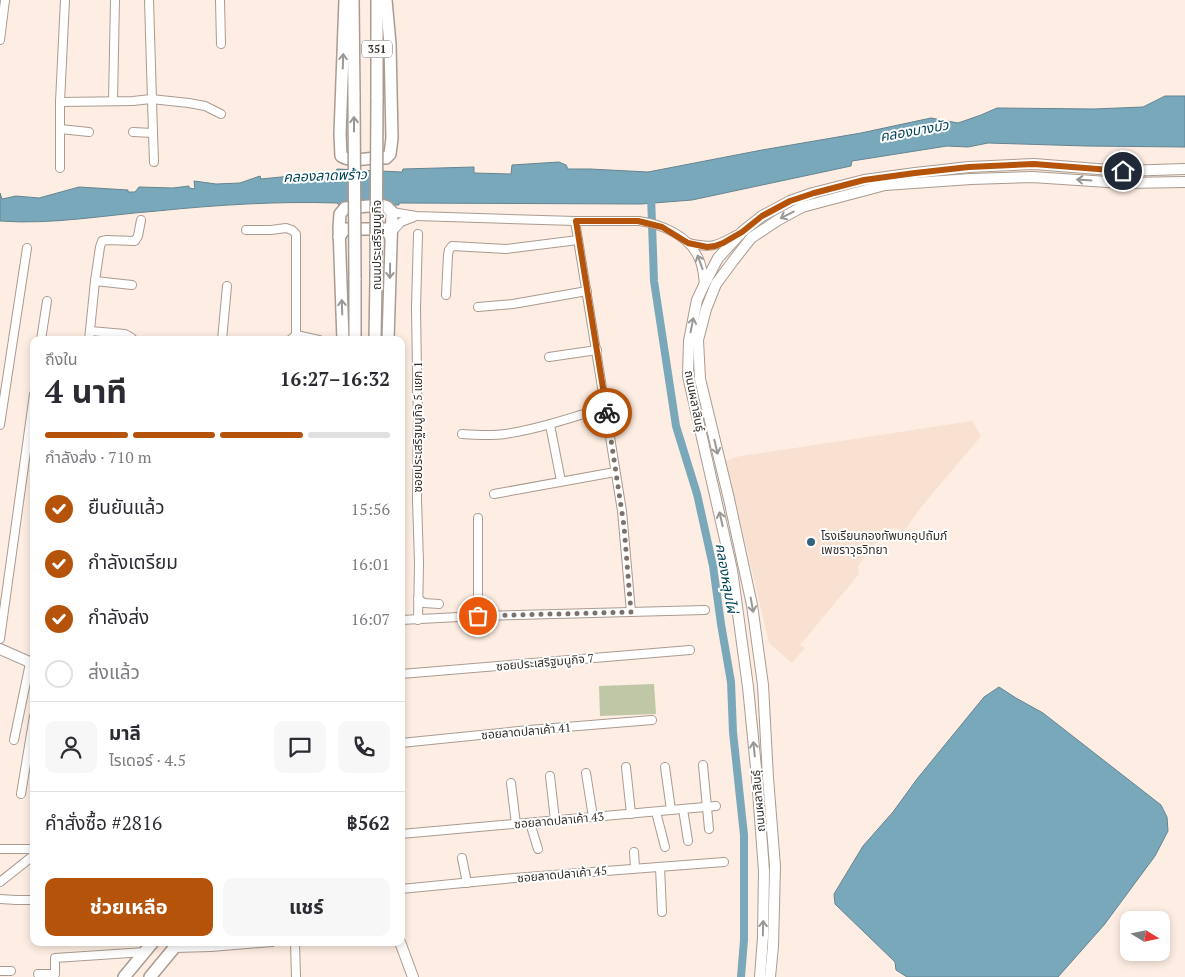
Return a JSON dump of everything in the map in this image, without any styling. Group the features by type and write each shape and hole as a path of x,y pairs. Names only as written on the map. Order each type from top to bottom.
{"main road":[{"path":"345,0 340,134 341,156 347,160 386,158 390,154 392,138 390,44 386,0"},
{"name":"ถนนประเสริฐมนูกิจ","path":"354,0 355,336"},
{"name":"ถนนประเสริฐมนูกิจ","path":"375,336 377,0"},
{"name":"ถนนผลาสินธุ์","path":"760,977 764,871 748,687 732,570 688,376 689,341 697,300 718,258 742,232 762,216 790,201 814,193 873,179 969,167 1034,164 1123,171 1184,169"},
{"path":"1184,169 1185,182"},
{"name":"ถนนผลาสินธุ์","path":"770,977 773,946 775,866 763,685 752,605 729,498 700,379 698,340 706,309 716,284 751,238 778,220 802,207 885,185 1032,177 1123,183 1185,182"},
{"path":"343,336 339,237 340,214 345,208 381,205 387,207 392,212 388,336"},
{"path":"339,237 345,229 386,229 391,235"},
{"path":"0,649 30,663"},
{"path":"124,977 150,946"},
{"path":"150,977 175,946"},
{"path":"401,946 413,977"}],"street":[{"path":"0,40 5,0"},
{"path":"60,168 60,102 65,0"},
{"path":"113,101 115,0"},
{"path":"149,0 154,162"},
{"path":"220,0 221,44"},
{"path":"60,102 151,100 205,106 221,114"},
{"path":"60,129 88,132"},
{"path":"133,132 153,133"},
{"path":"392,212 416,216 633,221 654,224 668,230 688,243 707,247 723,243 742,232"},
{"path":"391,235 401,222 416,216"},
{"path":"89,336 95,281 102,241 135,242 138,236 140,220"},
{"path":"576,221 624,526 631,612"},
{"path":"246,230 286,228 296,234 294,336"},
{"name":"ซอยประเสริฐมนูกิจ 5 แยก 1","path":"418,234 416,308 418,373 416,390 418,410 418,620"},
{"path":"446,295 448,255 452,246 506,249 578,240"},
{"path":"688,243 699,259 704,285"},
{"path":"0,425 28,248"},
{"path":"95,281 132,285"},
{"path":"222,336 227,286"},
{"path":"478,307 513,304 587,291"},
{"path":"42,336 46,301"},
{"path":"90,331 125,334 128,336"},
{"path":"549,357 597,350"},
{"path":"462,434 504,434 550,425 606,407"},
{"path":"0,639 30,423"},
{"path":"550,425 562,481"},
{"path":"494,494 616,472"},
{"path":"478,518 478,616"},
{"path":"418,599 424,603 439,604"},
{"path":"405,620 478,616 705,610"},
{"name":"ซอยประเสริฐมนูกิจ 7","path":"405,674 690,650"},
{"path":"14,740 30,672"},
{"name":"ซอยลาดปลาเค้า 41","path":"405,743 652,720"},
{"path":"21,794 30,740"},
{"path":"703,765 712,807 709,829"},
{"path":"626,767 631,814"},
{"path":"665,767 671,810"},
{"path":"586,773 593,817"},
{"path":"550,776 555,820"},
{"path":"511,783 516,824"},
{"name":"ซอยลาดปลาเค้า 43","path":"405,834 712,807"},
{"path":"683,809 688,841"},
{"path":"656,812 665,847"},
{"path":"530,823 538,849"},
{"path":"0,849 30,848"},
{"path":"634,852 635,868"},
{"path":"0,882 30,858"},
{"path":"462,858 467,882"},
{"name":"ซอยลาดปลาเค้า 45","path":"405,889 724,862"},
{"path":"660,866 662,912"},
{"path":"0,899 30,900"},
{"path":"194,946 223,946"},
{"path":"295,946 296,977"},
{"path":"38,974 54,974 55,958 145,952"},
{"path":"0,970 11,971"}],"shaded area":[{"name":"โรงเรียนกองทัพบกอุปถัมภ์ เพชราวุธวิทยา","path":"972,421 981,436 922,506 903,532 897,528 890,529 878,540 858,566 859,574 800,645 805,648 792,663 769,643 726,461 735,457"}],"green space":[{"path":"654,684 656,714 600,716 599,686"}],"water":[{"name":"คลองบางบัว","path":"1165,96 1185,96 1185,147 988,143 968,147 947,146 852,161 851,166 692,200 641,204 399,203 399,205 339,205 337,203 269,203 202,207 59,221 0,221 0,193 2,199 16,196 39,198 79,187 128,190 128,192 135,192 139,187 173,188 189,186 189,188 195,189 194,181 216,184 240,183 260,176 261,179 310,173 331,177 337,169 402,172 403,169 474,167 474,173 511,174 512,165 559,162 566,165 568,169 648,172 861,133 931,118 958,123 997,108 1094,109 1143,107"},
{"path":"999,687 1043,713 1161,805 1167,817 1168,831 1155,856 1104,925 1058,977 907,977 896,970 895,962 835,904 834,894 863,846 893,812 917,779 984,697"}],"waterway":[{"name":"คลองหลุมไผ่","path":"651,195 654,281 676,426 697,494 713,566 731,682 733,732 744,835 744,940 741,977"}],"way so far":[{"path":"478,616 631,612 624,526 607,413"}],"place":[{"name":"โรงเรียนกองทัพบกอุปถัมภ์ เพชราวุธวิทยา","path":"811,542"}],"route":[{"path":"607,413 576,221 646,222 662,227 688,243 707,247 723,243 742,232 762,216 790,201 864,180 969,167 1034,164 1123,171"}],"water label":[{"name":"คลองลาดพร้าว","path":"325,175"}]}
